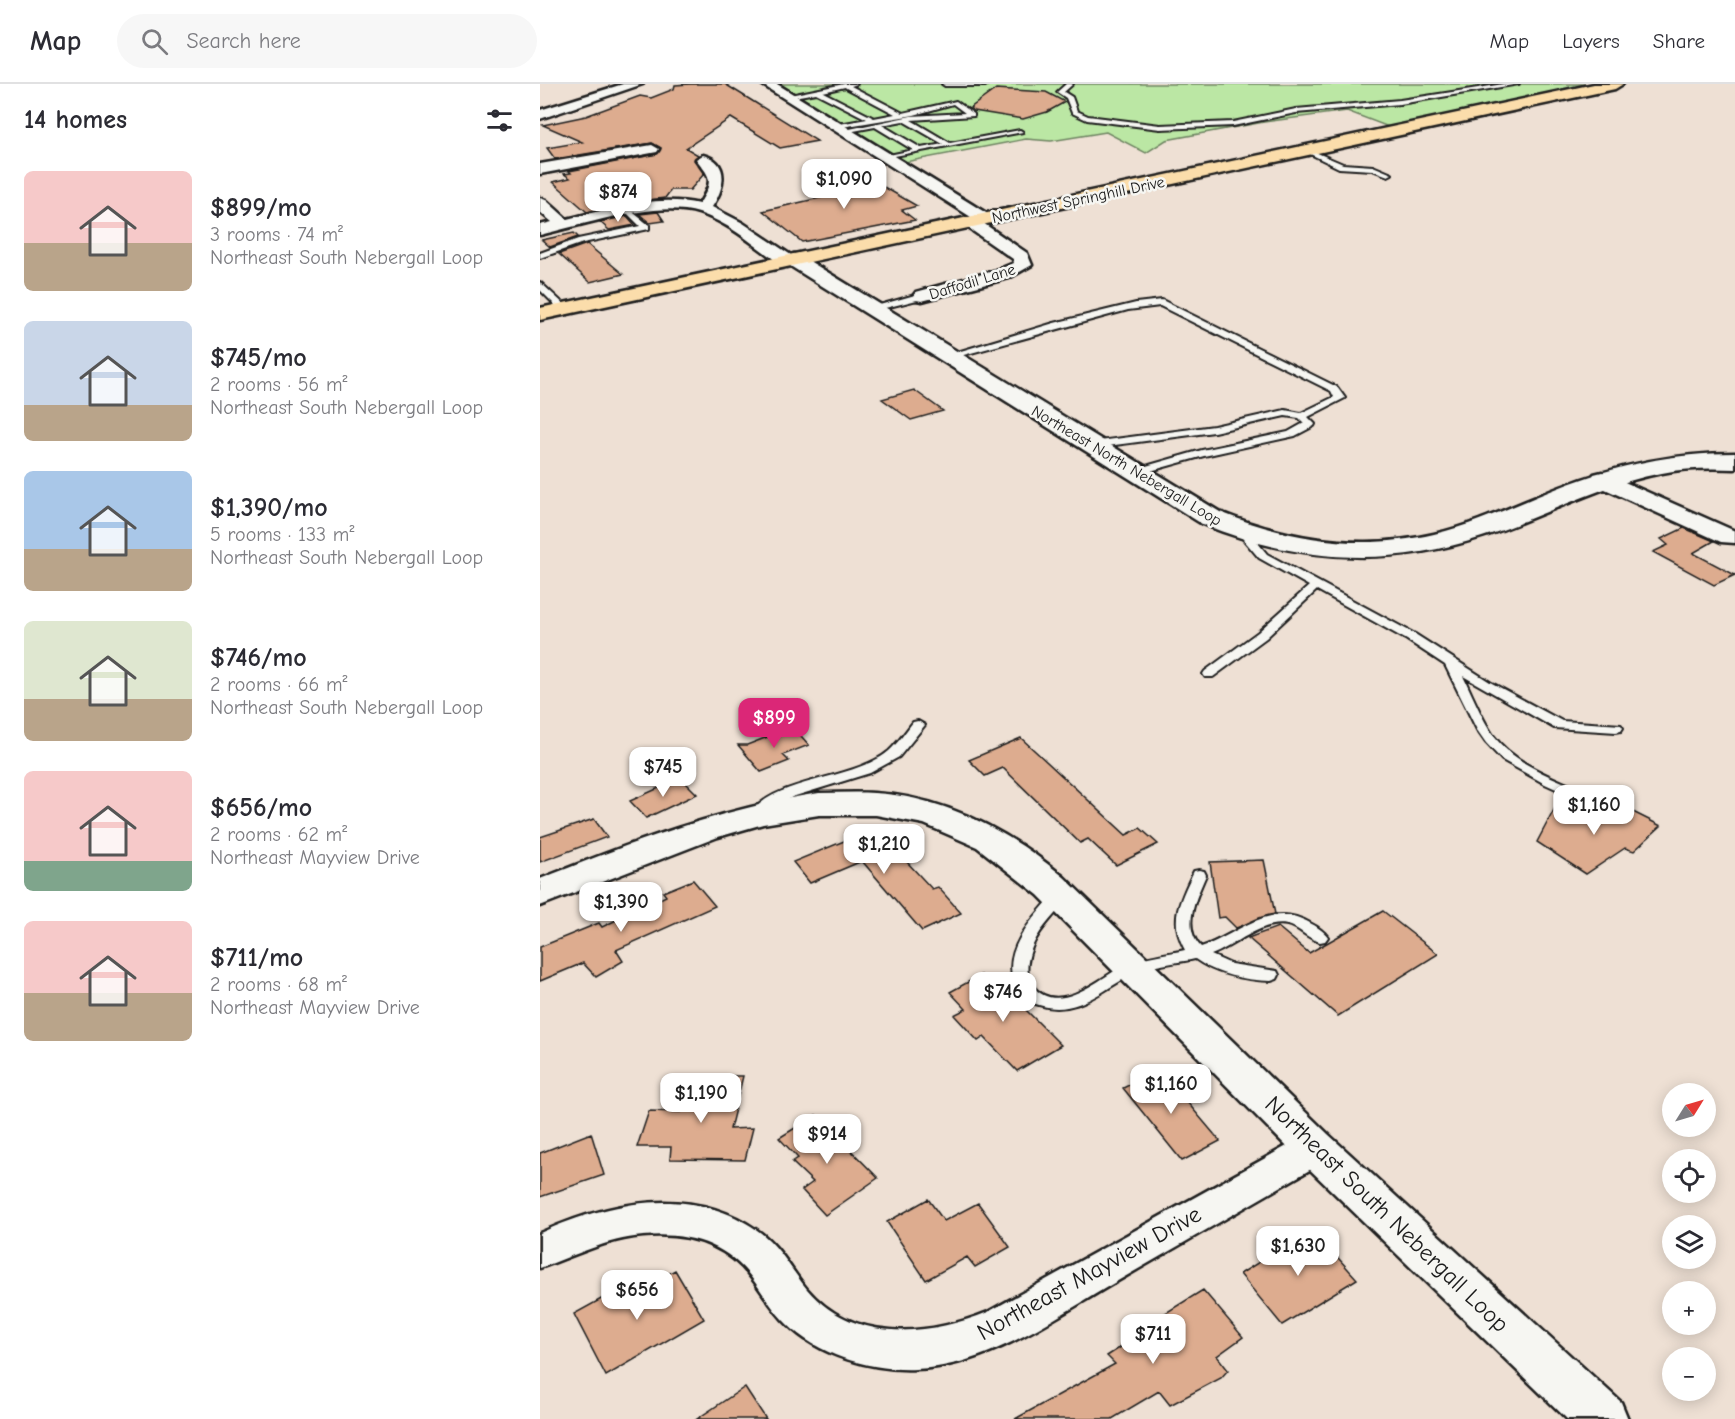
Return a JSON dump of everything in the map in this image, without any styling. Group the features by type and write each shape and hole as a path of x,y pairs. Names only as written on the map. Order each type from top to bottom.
{"main road":[{"name":"Northwest Springhill Drive","path":"540,314 1616,84"}],"street":[{"path":"540,115 636,84"},
{"path":"768,84 886,157 977,220"},
{"path":"540,169 652,149"},
{"path":"703,159 713,165 717,176 716,191 703,209"},
{"path":"540,203 564,225"},
{"path":"540,230 664,206 703,209 791,260"},
{"name":"Daffodil Lane","path":"922,296 1003,274 1023,265 1022,257 977,220"},
{"name":"Northeast North Nebergall Loop","path":"791,260 873,308 1211,518 1244,533 1315,549 1341,551 1402,549 1474,531 1602,478 1666,463 1735,460"},
{"path":"1602,478 1729,537"},
{"name":"Northeast South Nebergall Loop","path":"540,892 689,834 754,814 833,802 898,807 930,814 990,840 1016,856 1061,896 1313,1146 1603,1419"},
{"name":"Northeast Mayview Drive","path":"540,1251 597,1227 646,1218 688,1221 715,1227 744,1243 802,1312 833,1332 868,1345 908,1350 956,1344 1003,1325 1300,1156 1313,1146"}],"lane":[{"path":"945,84 985,84"},
{"path":"1070,84 1060,92 1069,98 1071,108 1078,115 1109,123 1160,127 1233,124 1286,112 1400,102 1516,84"},
{"path":"788,96 851,85 949,145"},
{"path":"818,91 875,122 921,151"},
{"path":"842,130 903,117 954,102 972,115 903,117"},
{"path":"886,157 1020,132"},
{"path":"1306,150 1342,166 1374,168 1388,174"},
{"path":"540,256 581,241 646,227 630,212"},
{"path":"540,285 564,309"},
{"path":"873,308 922,296"},
{"path":"949,356 1074,321 1150,303 1162,303 1334,389 1340,398 1302,416"},
{"path":"1092,445 1214,429 1285,413 1302,416 1310,424 1291,434 1202,453 1137,472"},
{"path":"1244,533 1263,556 1411,637 1558,725 1616,728"},
{"path":"1209,674 1262,635 1315,586"},
{"path":"1448,661 1465,689 1479,721 1498,749 1523,767 1583,796"},
{"path":"754,814 787,794 874,765 894,754 918,725"},
{"path":"1199,874 1186,907 1183,922 1188,939 1197,954 1236,973 1271,975"},
{"path":"1061,896 1037,923 1023,949 1018,969 1022,983 1032,995 1049,1004 1069,1001 1099,990 1134,968 1197,954 1274,920 1286,919 1300,922 1320,938"}],"green space":[{"path":"777,84 1604,84 1394,129 1347,111 1264,122 1166,140 1146,153 1106,132 1051,141 1026,139 905,162"}],"building":[{"path":"725,84 817,141 780,148 731,118 686,148 698,155 694,160 704,174 690,190 671,190 665,198 632,202 587,212 553,182 570,178 564,174 571,173 569,171 657,154 661,148 652,143 555,159 547,148 582,142 543,125 586,116 640,96 651,98 674,89 675,85"},
{"path":"996,89 1046,92 1065,102 1047,112 1023,119 974,111 970,108"},
{"path":"856,171 917,206 902,210 915,220 802,242 763,211 850,191 827,177"},
{"path":"658,212 664,221 650,223 639,214"},
{"path":"627,216 635,225 609,230 600,222"},
{"path":"574,233 578,237 550,247 542,240"},
{"path":"587,244 623,274 590,282 559,254"},
{"path":"914,390 943,411 911,420 882,399"},
{"path":"1684,528 1714,541 1693,553 1735,575 1714,585 1653,552 1668,545 1661,539"},
{"path":"793,727 809,745 783,755 789,761 761,772 738,745 747,745"},
{"path":"1021,738 1126,835 1140,828 1158,844 1116,865 1088,839 1080,843 1003,768 985,776 969,760"},
{"path":"681,778 697,794 646,818 630,801"},
{"path":"1556,806 1611,819 1625,808 1661,826 1634,851 1625,848 1586,874 1537,842"},
{"path":"594,819 607,837 540,862 540,837"},
{"path":"883,825 901,845 894,848 932,889 938,887 961,913 922,931 862,861 810,883 793,862"},
{"path":"1264,860 1275,914 1236,928 1225,917 1218,918 1210,862"},
{"path":"693,880 715,906 616,950 623,961 596,977 583,963 540,981 540,947 599,923 602,927 666,896 663,892"},
{"path":"1383,911 1438,954 1338,1016 1248,938 1278,927 1309,953"},
{"path":"981,975 994,988 1000,984 1061,1045 1017,1071 984,1037 978,1041 954,1015 966,1009 950,992"},
{"path":"1160,1070 1220,1141 1182,1161 1123,1088"},
{"path":"712,1076 743,1076 730,1129 753,1128 745,1160 670,1159 671,1147 637,1147 649,1111 681,1112 692,1083 710,1082"},
{"path":"816,1115 878,1178 825,1215 802,1190 813,1182 792,1162 798,1158 779,1138"},
{"path":"591,1133 604,1175 540,1197 540,1153"},
{"path":"928,1199 944,1221 978,1203 1010,1247 975,1267 967,1257 926,1280 887,1222"},
{"path":"1312,1229 1357,1279 1282,1325 1240,1274"},
{"path":"675,1270 704,1319 606,1376 574,1314 623,1287 629,1296"},
{"path":"1203,1290 1243,1337 1217,1356 1228,1370 1221,1378 1170,1405 1159,1391 1112,1419 1015,1419 1115,1364 1107,1356 1135,1338 1133,1333"},
{"path":"745,1387 766,1419 697,1419"}]}
